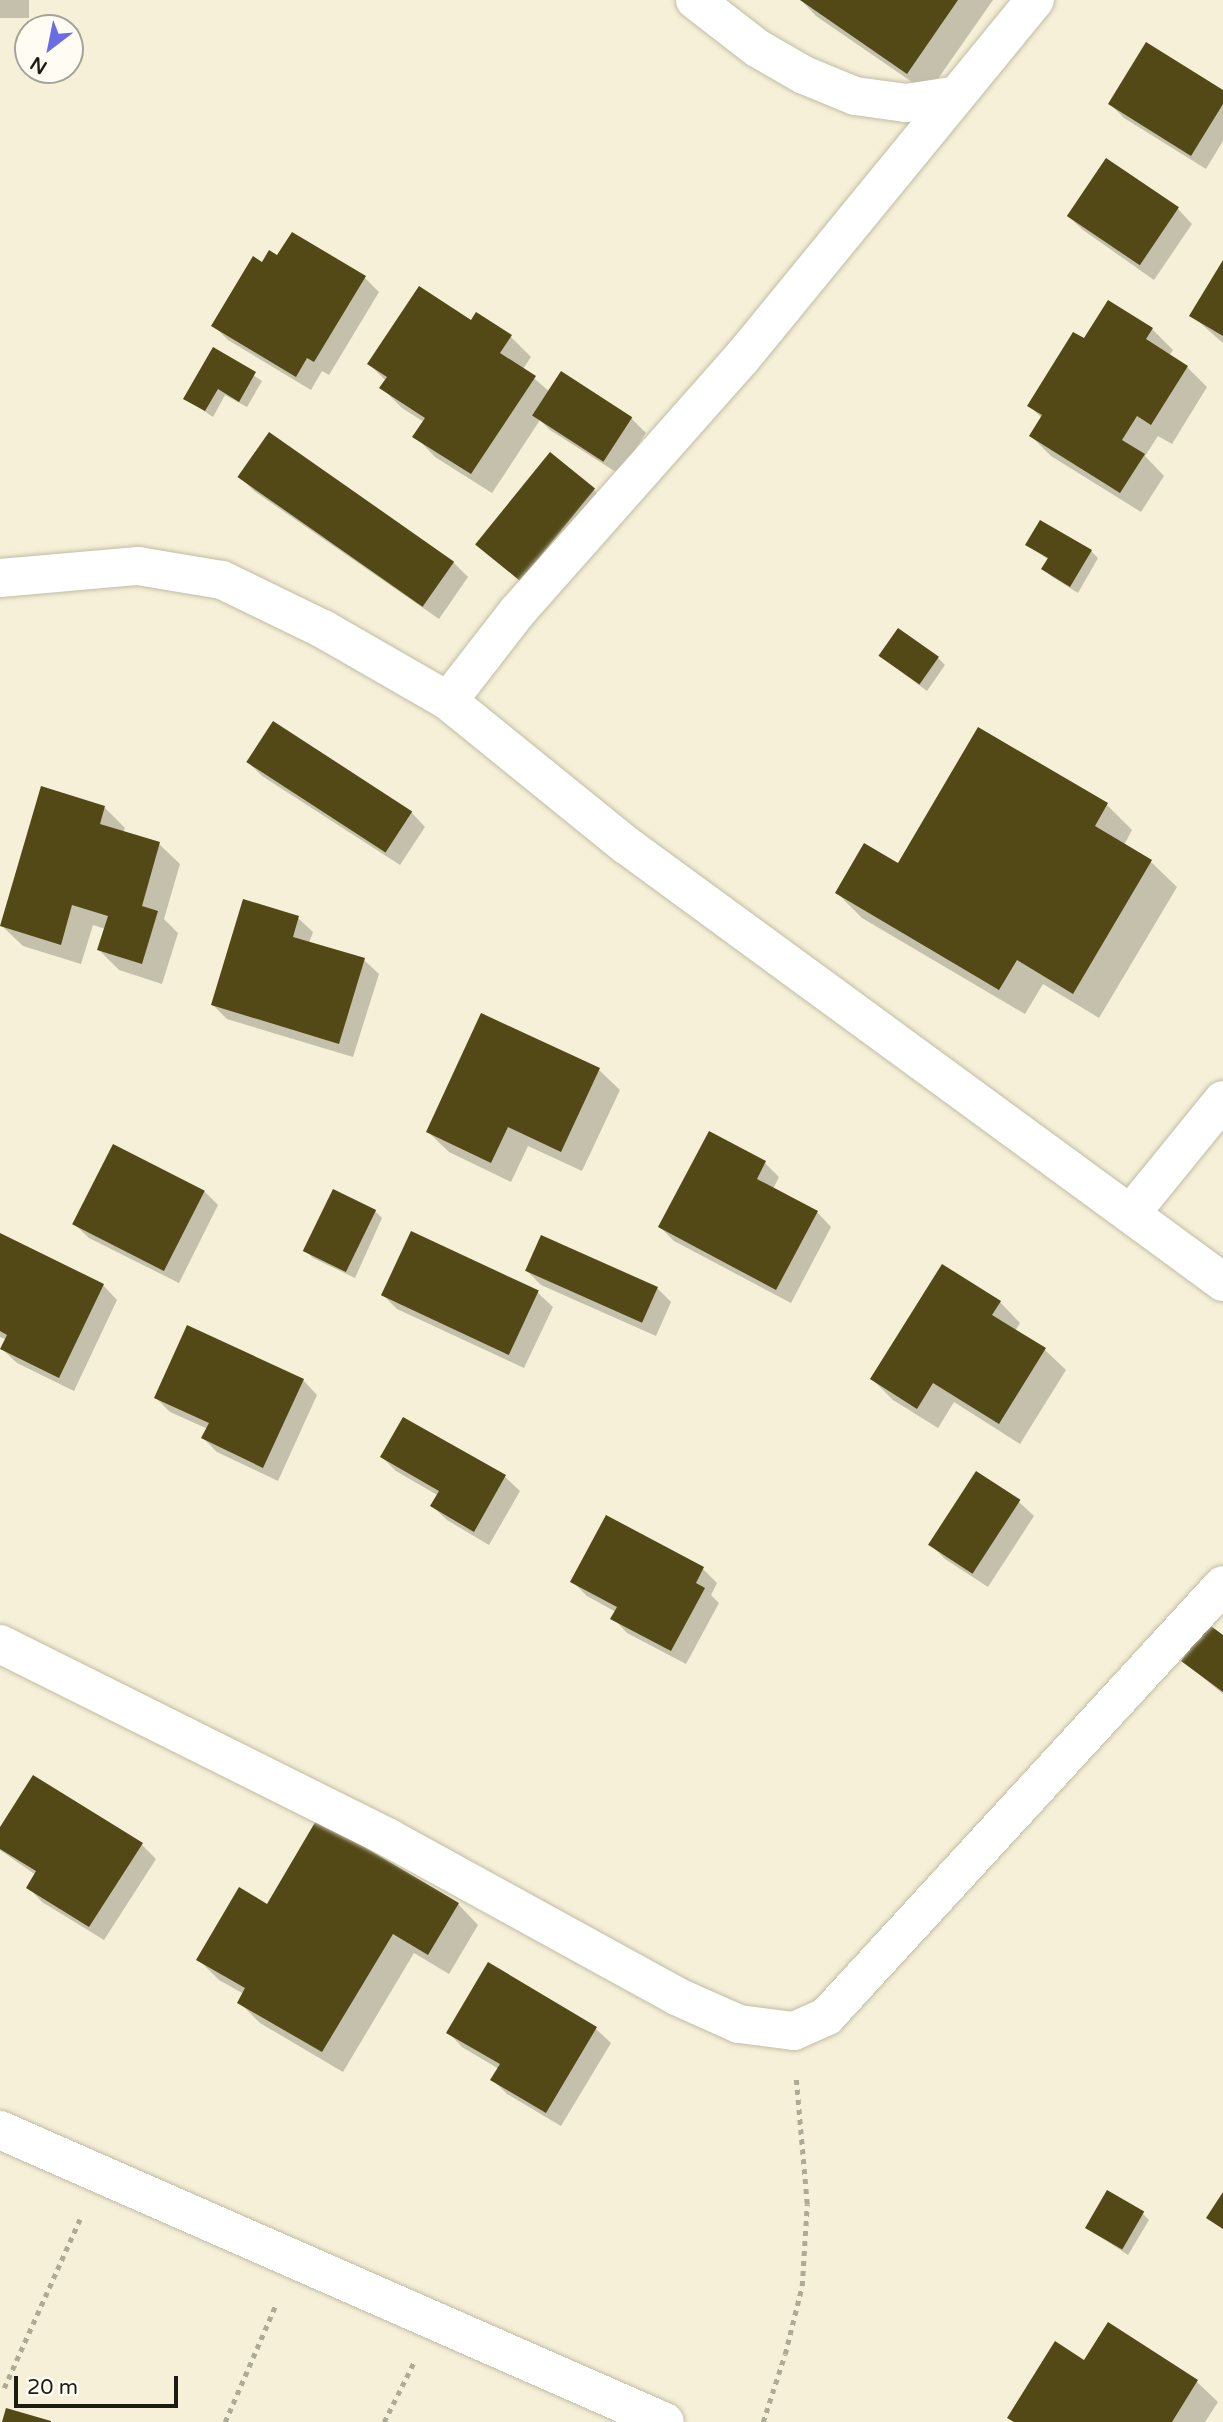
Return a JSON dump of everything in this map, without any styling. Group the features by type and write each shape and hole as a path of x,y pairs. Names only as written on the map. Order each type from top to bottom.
{"street":[{"path":"695,0 757,48 804,75 855,96 906,103 953,96"},
{"path":"448,701 517,612 741,359 953,96 1035,0"},
{"path":"0,578 138,566 222,580 323,629 448,701 626,845 1132,1212 1223,1282"},
{"path":"1132,1212 1223,1100"},
{"path":"0,1644 389,1838 676,1996 739,2024 794,2031 827,2016 985,1848 1223,1585"},
{"path":"0,2130 666,2422"}],"path":[{"path":"763,2422 785,2354 802,2286 807,2204 794,2031"},
{"path":"4,2388 101,2174"},
{"path":"225,2422 296,2258"},
{"path":"384,2422 435,2321"}],"building":[{"path":"800,0 958,0 907,74"},
{"path":"1146,42 1223,90 1223,104 1191,156 1108,104"},
{"path":"1106,158 1179,207 1140,265 1067,216"},
{"path":"292,232 366,276 314,362 307,358 296,377 211,326 253,256 262,262 269,250 277,255"},
{"path":"1223,260 1223,336 1189,316"},
{"path":"419,286 471,320 476,312 512,335 500,353 536,376 471,474 412,437 425,418 379,388 387,377 367,364"},
{"path":"1108,300 1153,328 1146,339 1188,366 1151,425 1137,416 1122,440 1145,454 1120,493 1029,436 1042,415 1027,406 1073,332 1084,338"},
{"path":"213,347 256,372 239,402 218,389 205,411 183,399"},
{"path":"561,371 632,417 603,462 532,415"},
{"path":"269,432 454,562 423,607 237,477"},
{"path":"550,452 595,489 520,581 475,544"},
{"path":"1040,520 1092,550 1070,587 1041,569 1048,558 1025,545"},
{"path":"898,628 939,657 919,685 878,656"},
{"path":"273,721 412,811 386,853 246,762"},
{"path":"978,727 1108,803 1095,826 1152,860 1073,994 1017,960 999,990 835,893 864,843 898,863"},
{"path":"41,786 105,806 100,824 160,842 142,906 158,911 142,964 97,950 108,916 72,905 61,945 0,926"},
{"path":"243,899 299,916 293,937 365,958 339,1044 211,1005"},
{"path":"481,1013 600,1068 561,1152 508,1127 491,1163 426,1132"},
{"path":"709,1131 766,1161 757,1179 818,1211 776,1290 658,1227"},
{"path":"113,1144 205,1191 164,1271 72,1224"},
{"path":"333,1189 376,1210 346,1272 303,1251"},
{"path":"411,1231 539,1291 509,1355 381,1295"},
{"path":"0,1233 104,1284 59,1378 0,1349 7,1335 0,1331"},
{"path":"541,1235 658,1287 642,1323 525,1271"},
{"path":"942,1264 1001,1301 992,1315 1046,1348 999,1424 933,1383 917,1409 870,1379"},
{"path":"187,1325 304,1379 263,1468 201,1438 209,1423 154,1398"},
{"path":"403,1417 506,1475 474,1532 430,1506 439,1491 380,1457"},
{"path":"976,1471 1020,1500 973,1574 928,1545"},
{"path":"606,1515 704,1567 696,1583 705,1588 671,1651 610,1619 617,1607 570,1582"},
{"path":"1208,1624 1223,1635 1223,1692 1181,1661"},
{"path":"33,1775 143,1843 89,1927 26,1888 36,1871 0,1849 0,1827"},
{"path":"317,1819 459,1903 428,1955 393,1934 322,2052 237,2003 245,1988 196,1960 239,1887 267,1904"},
{"path":"488,1962 597,2027 546,2113 490,2080 500,2064 446,2033"},
{"path":"1107,2190 1144,2212 1122,2250 1085,2228"},
{"path":"1223,2192 1223,2229 1206,2218"},
{"path":"1108,2322 1198,2380 1172,2422 1014,2422 1007,2418 1055,2341 1084,2360"},
{"path":"6,2408 51,2421 51,2422 2,2422"}]}
